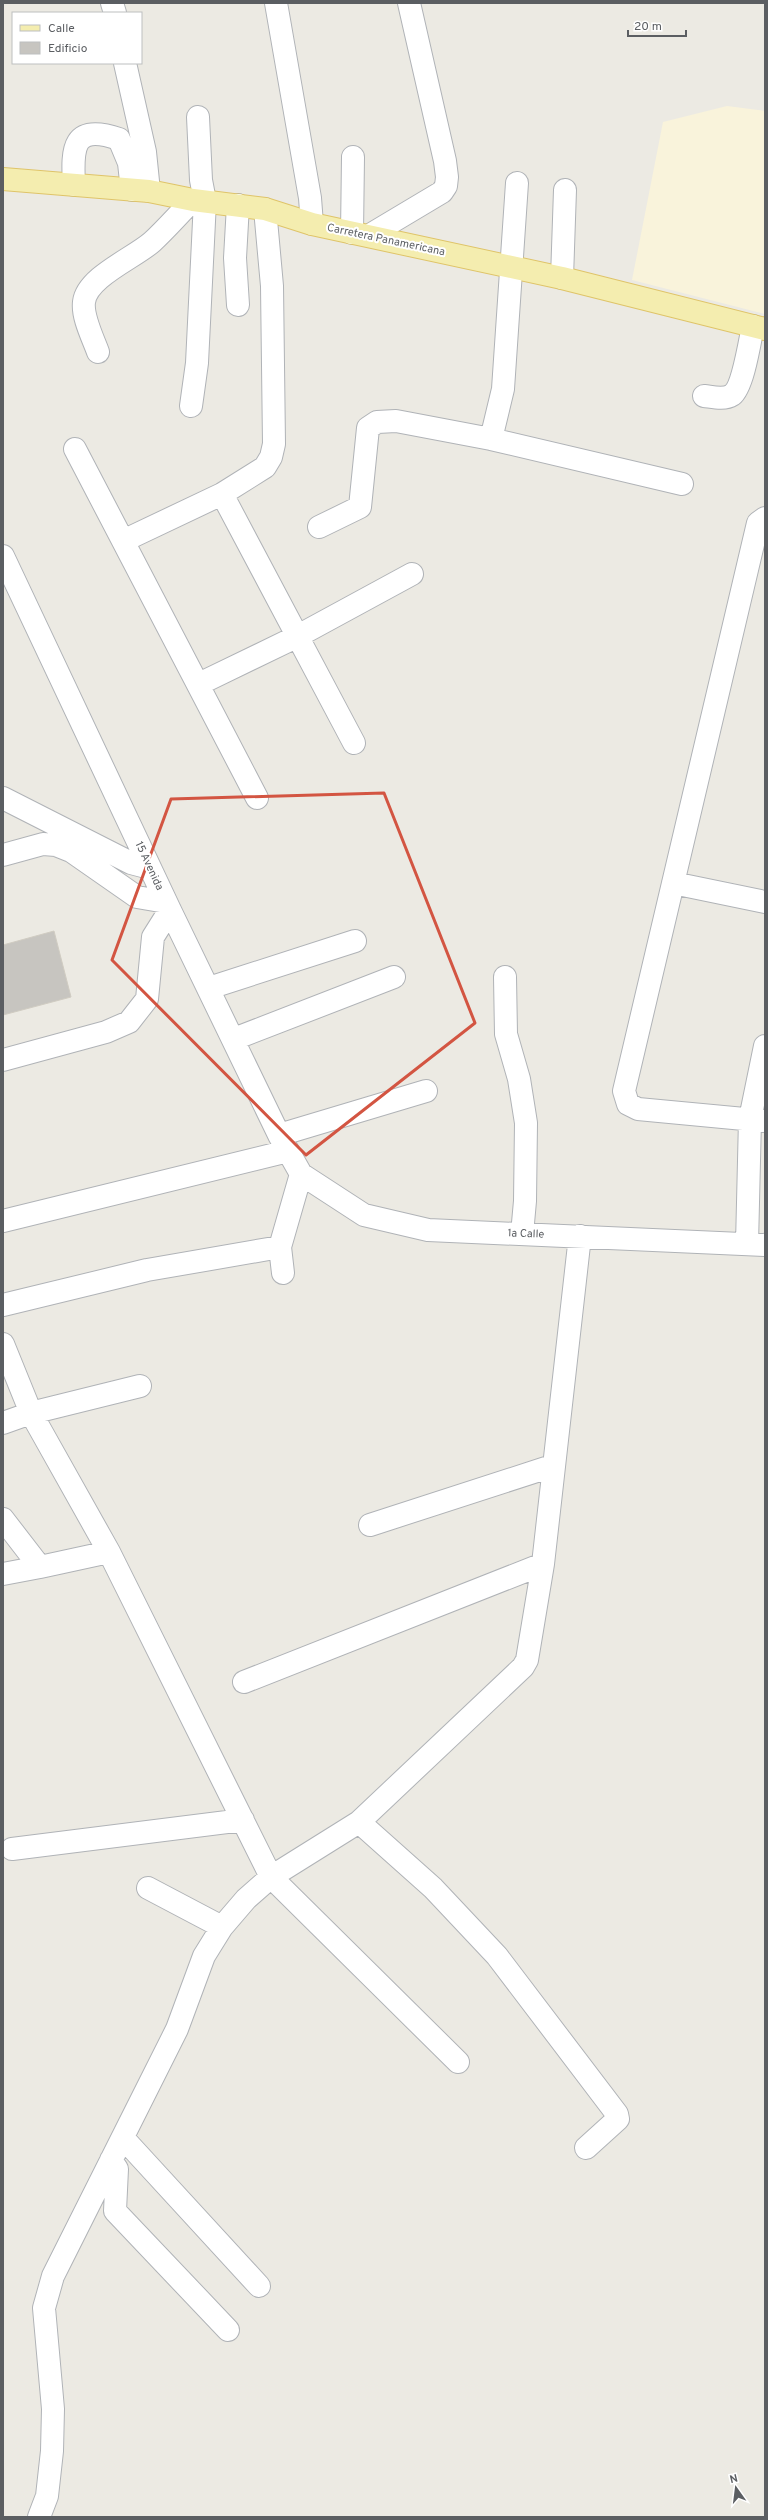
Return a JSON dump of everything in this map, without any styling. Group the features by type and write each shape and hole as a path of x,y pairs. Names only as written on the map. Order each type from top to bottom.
{"main road":[{"name":"Carretera Panamericana","path":"3,180 74,184 140,191 265,209 312,224 513,269 562,278 759,327"}],"street":[{"path":"276,3 310,198 312,224"},
{"path":"353,157 361,234 442,192 446,186 445,161 409,3"},
{"path":"125,64 145,152 140,191"},
{"path":"191,406 197,363 199,200 201,180 198,117"},
{"path":"74,184 73,154 77,141 84,137 104,134 119,139 140,191"},
{"path":"491,439 503,389 503,361 513,269 517,183"},
{"path":"562,278 565,190"},
{"path":"98,352 85,312 84,301 89,291 100,278 152,242 199,200"},
{"path":"238,205 235,258 238,305"},
{"path":"123,541 222,494 265,467 271,457 274,444 272,286 265,209"},
{"path":"704,396 725,398 733,394 738,385 759,327"},
{"path":"319,527 360,507 368,428 377,422 396,421 491,439 682,484"},
{"path":"75,449 199,684 257,798"},
{"path":"222,494 296,637 354,743"},
{"path":"758,1120 638,1109 628,1104 624,1092 758,523 765,518"},
{"name":"15 Avenida","path":"3,556 168,906 284,1143 301,1174"},
{"path":"199,684 296,637 412,574"},
{"path":"3,798 131,863 150,868"},
{"path":"3,855 43,844 56,845 71,851 137,897 168,906 153,937 147,1000 129,1022 106,1032 3,1060"},
{"path":"673,883 765,902"},
{"path":"209,988 356,940"},
{"path":"234,1039 394,977"},
{"path":"505,977 506,1034 519,1079 526,1123 525,1200 522,1234"},
{"path":"756,1244 758,1120 765,1046"},
{"path":"3,1221 284,1143 426,1091"},
{"path":"283,1273 280,1247 288,1214 301,1174"},
{"name":"1a Calle","path":"301,1174 364,1215 428,1230 756,1244"},
{"path":"39,2517 47,2496 52,2451 53,2409 44,2308 53,2276 111,2160 124,2138 177,2029 204,1956 222,1927 246,1899 271,1878 359,1822 523,1667 530,1649 543,1564 552,1466 580,1236"},
{"path":"3,1305 148,1270 280,1247"},
{"path":"3,1344 31,1413 109,1552 271,1878 458,2062"},
{"path":"3,1423 31,1413 140,1386"},
{"path":"370,1525 552,1466"},
{"path":"3,1519 40,1567"},
{"path":"3,1574 109,1552"},
{"path":"244,1682 543,1564"},
{"path":"12,1849 243,1820"},
{"path":"359,1822 433,1888 497,1956 617,2114 618,2119 586,2148"},
{"path":"148,1888 222,1927"},
{"path":"124,2138 259,2286"},
{"path":"111,2160 117,2169 115,2211 228,2330"}],"highlighted area":[{"path":"384,793 475,1023 306,1155 112,960 171,799"}],"shaded area":[{"path":"727,106 765,111 765,314 632,280 663,122"}],"building":[{"path":"54,931 71,997 3,1015 3,945"}]}
